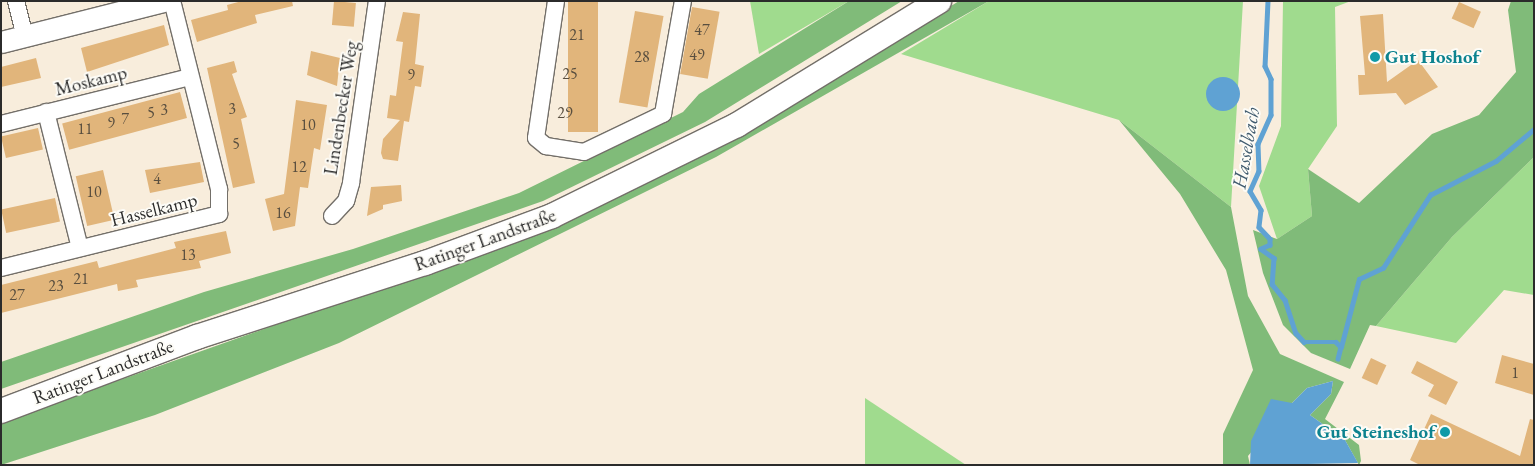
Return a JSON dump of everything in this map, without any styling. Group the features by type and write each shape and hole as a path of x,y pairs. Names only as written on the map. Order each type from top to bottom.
{"main road":[{"name":"Ratinger Landstraße","path":"1,411 197,336 425,263 552,216 737,125 939,1"}],"street":[{"path":"16,1 25,36"},
{"path":"1,42 163,1"},
{"name":"Hasselkamp","path":"1,268 220,214 219,189 172,1"},
{"name":"Lindenbecker Weg","path":"332,216 346,201 351,183 377,1"},
{"path":"556,1 536,138 546,146 584,152 663,114 683,1"},
{"name":"Moskamp","path":"1,124 190,77"},
{"path":"46,112 80,248"}],"green space":[{"path":"750,1 849,1 759,54"},
{"path":"849,1 902,1 705,122 543,201 1,389 1,362 204,292 353,249 519,193 683,112 699,94"},
{"path":"959,1 989,1 716,157 339,343 155,415 1,465 1,422 476,254 794,104"},
{"path":"989,1 1243,1 1231,207 1119,120 901,54"},
{"path":"1283,1 1351,1 1335,7 1337,126 1308,169 1312,216 1277,239 1259,186 1281,126"},
{"path":"1511,1 1534,1 1534,157 1452,237 1376,326 1370,325 1350,369 1311,353 1283,325 1263,273 1253,230 1277,239 1312,216 1308,169 1359,203 1432,134 1479,115 1516,72 1508,10"},
{"path":"1119,120 1231,207 1248,296 1280,354 1344,382 1325,419 1359,445 1361,461 1359,465 1345,440 1310,415 1331,394 1333,381 1307,388 1292,403 1248,456 1250,465 1223,465 1223,434 1253,370 1226,270 1180,194"},
{"path":"1534,157 1534,295 1504,290 1456,343 1376,326 1452,237"},
{"path":"865,398 966,465 865,465"}],"water":[{"path":"1223,77 1230,78 1235,82 1239,87 1239,101 1235,106 1230,110 1223,111 1216,110 1211,106 1207,101 1206,94 1207,87 1211,82 1216,78"},
{"path":"1333,381 1331,394 1310,415 1345,440 1358,463 1250,465 1251,441 1271,399 1292,403 1307,388"}],"building":[{"path":"242,1 292,1 293,6 255,15 257,23 197,42 191,20 228,10 227,5"},
{"path":"334,1 356,3 354,27 332,25"},
{"path":"568,1 598,1 598,132 568,132"},
{"path":"1459,2 1481,12 1474,28 1452,18"},
{"path":"692,7 720,12 708,79 680,74"},
{"path":"635,11 664,16 647,108 619,103"},
{"path":"403,12 420,14 415,64 424,66 421,87 415,86 409,122 404,121 398,161 383,159 381,153 383,139 400,120 387,118 390,95 396,96 403,42 396,41"},
{"path":"1383,14 1387,82 1418,60 1438,87 1405,105 1396,93 1359,95 1358,75 1365,75 1360,16"},
{"path":"164,25 169,45 87,72 81,48"},
{"path":"311,51 340,58 337,86 307,75"},
{"path":"36,58 41,78 1,87 1,67"},
{"path":"234,61 237,72 232,74 247,117 241,119 255,183 233,188 207,68"},
{"path":"180,92 187,118 69,150 62,124"},
{"path":"296,100 327,105 320,150 314,148 308,188 300,187 295,226 273,231 265,199 284,194"},
{"path":"38,128 43,149 6,158 1,137"},
{"path":"200,162 204,182 150,193 145,170"},
{"path":"103,170 114,220 87,226 76,176"},
{"path":"401,185 402,201 383,205 383,209 367,216 371,187"},
{"path":"55,198 60,221 6,233 1,209"},
{"path":"226,231 231,253 199,261 201,268 136,280 138,287 118,291 117,284 1,313 1,285 97,261 99,268 176,248 174,242"},
{"path":"1502,355 1534,364 1534,395 1495,383"},
{"path":"1371,358 1386,365 1377,385 1362,378"},
{"path":"1417,361 1458,382 1446,405 1428,396 1434,385 1411,373"},
{"name":"Gut Steineshof","path":"1431,414 1520,456 1530,419 1534,420 1534,465 1420,465 1410,460"}],"waterway":[{"name":"Hasselbach","path":"1268,1 1265,66 1271,79 1271,115 1258,144 1259,171 1250,191 1261,210 1259,227 1270,239 1270,245 1261,249 1274,258 1272,284 1285,300 1296,333 1304,342 1336,342 1341,347 1338,359"},
{"path":"1341,347 1359,279 1383,268 1430,195 1496,161 1534,129"}],"place":[{"name":"Gut Hoshof","path":"1375,57"},
{"name":"Gut Steineshof","path":"1445,432"}]}
